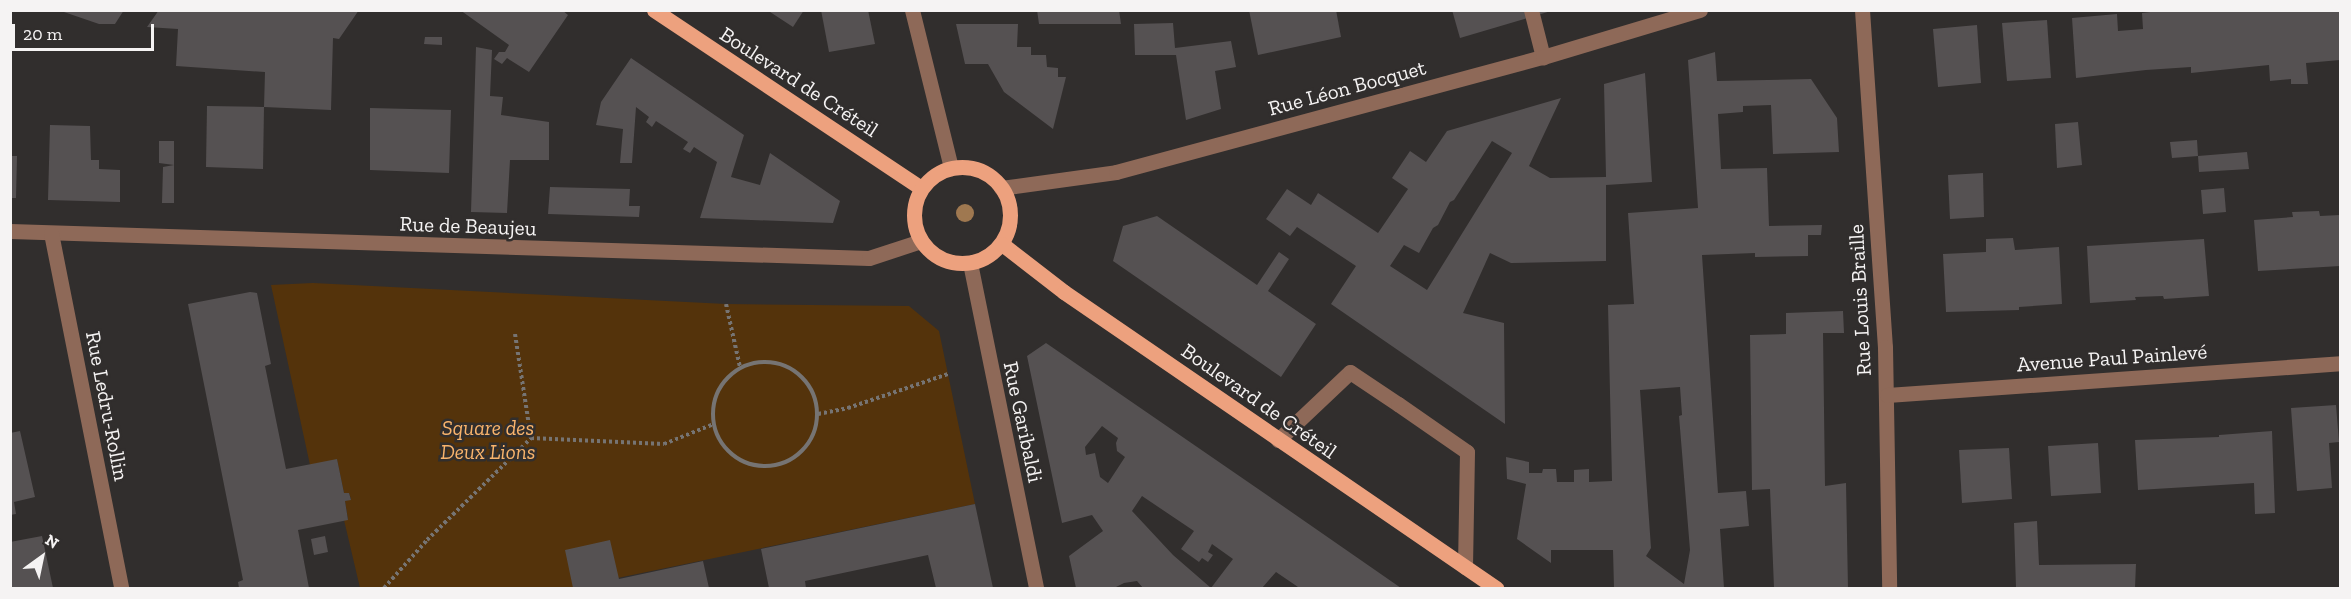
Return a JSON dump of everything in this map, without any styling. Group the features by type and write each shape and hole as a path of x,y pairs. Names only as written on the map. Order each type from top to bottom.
{"main road":[{"name":"Boulevard de Créteil","path":"654,10 921,189"},
{"path":"951,168 974,168 994,178 1001,188 1011,213 1002,244 988,256 970,263 942,260 921,241 914,215 921,189 934,175 951,168"},
{"name":"Boulevard de Créteil","path":"1002,244 1064,292 1496,588"}],"street":[{"path":"912,10 951,168"},
{"path":"1531,10 1543,57"},
{"name":"Rue Léon Bocquet","path":"1001,188 1116,172 1543,57 1700,10"},
{"name":"Rue Louis Braille","path":"1862,10 1887,395 1889,588"},
{"name":"Rue de Beaujeu","path":"10,231 869,258 921,241"},
{"name":"Rue Ledru-Rollin","path":"51,232 121,588"},
{"name":"Rue Garibaldi","path":"970,263 1036,588"},
{"name":"Avenue Paul Painlevé","path":"1887,395 2340,363"},
{"path":"1278,440 1350,372 1398,404 1467,452 1465,567"}],"path":[{"path":"726,304 740,367"},
{"path":"515,334 531,438"},
{"path":"757,362 775,362 792,369 806,380 815,396 818,414 815,431 807,446 794,457 778,465 761,466 745,462 730,453 719,440 714,424 713,407 717,391 740,367 757,362"},
{"path":"818,414 848,408 948,374"},
{"path":"384,588 427,540 531,438 664,444 714,424"}],"green space":[{"name":"Square des Deux Lions","path":"313,283 726,304 909,306 939,331 975,504 569,588 360,588 344,520 348,519 345,501 351,499 349,493 344,493 337,460 310,465 271,285"}],"building":[{"path":"124,10 115,24 99,24 61,11"},
{"path":"159,10 359,10 339,39 333,38 331,110 264,107 265,72 176,66 178,29 147,27"},
{"path":"460,10 562,10 568,15 529,72 507,58 502,64 494,59 499,52 505,52 509,45"},
{"path":"767,10 804,10 793,27"},
{"path":"821,10 868,10 875,44 829,52"},
{"path":"1037,10 1119,10 1121,24 1039,24"},
{"path":"1249,10 1336,10 1341,37 1258,55"},
{"path":"1452,10 1551,10 1551,11 1460,38"},
{"path":"2168,10 2340,10 2340,60 2306,63 2308,84 2291,84 2291,79 2270,81 2269,65 2191,73 2191,67 2146,70 2076,78 2072,18 2117,14 2118,31 2143,29 2142,13"},
{"path":"2047,20 2051,78 2007,81 2002,23"},
{"path":"1173,23 1175,48 1231,41 1236,67 1215,71 1221,109 1186,120 1176,55 1135,55 1134,24"},
{"path":"956,24 1018,24 1017,47 1031,47 1031,55 1046,55 1047,67 1058,68 1058,77 1066,77 1053,129 1004,92 988,64 965,64"},
{"path":"1977,25 1981,83 1938,87 1933,29"},
{"path":"425,37 442,37 442,45 424,44"},
{"path":"476,47 492,50 490,96 503,97 501,115 549,122 549,160 510,160 507,213 471,212"},
{"path":"1715,52 1717,81 1811,79 1837,118 1839,152 1773,154 1771,105 1743,106 1743,112 1718,114 1721,169 1767,168 1769,226 1822,225 1821,235 1808,235 1808,256 1755,257 1755,253 1702,255 1718,493 1746,491 1749,526 1720,529 1724,588 1614,588 1613,550 1551,550 1551,563 1517,539 1526,484 1507,479 1506,457 1529,462 1529,473 1542,473 1543,469 1556,469 1557,482 1574,482 1574,470 1589,469 1589,482 1612,481 1608,305 1634,304 1628,213 1698,208 1688,60","holes":["1680,387 1682,415 1679,416 1690,550 1684,584 1646,556 1651,548 1640,390"]},
{"path":"631,58 744,135 731,177 760,185 770,153 840,201 833,223 700,218 717,162 694,147 690,153 683,149 688,142 656,121 652,127 646,122 649,117 636,107 632,163 620,163 623,129 596,125 601,102"},
{"path":"1645,73 1652,182 1606,185 1606,261 1511,263 1490,253 1463,313 1504,323 1505,424 1331,304 1356,266 1297,227 1290,236 1266,219 1287,189 1311,205 1318,193 1378,233 1408,189 1392,178 1410,151 1426,162 1447,131 1561,98 1529,166 1550,178 1606,177 1604,84","holes":["1492,141 1512,153 1427,290 1390,266 1404,245 1419,253 1433,228 1438,225 1450,202 1454,200"]},
{"path":"207,106 264,107 263,169 206,167"},
{"path":"370,108 451,110 449,173 370,170"},
{"path":"2078,122 2082,165 2057,168 2055,124"},
{"path":"50,125 90,126 91,160 99,160 99,169 120,170 120,202 48,200"},
{"path":"2197,140 2198,156 2172,158 2170,142"},
{"path":"159,141 174,141 174,165 159,163"},
{"path":"2247,152 2249,169 2199,172 2198,156"},
{"path":"10,156 17,156 16,198 10,198"},
{"path":"174,165 174,203 162,203 163,167"},
{"path":"1983,173 1984,217 1950,219 1948,175"},
{"path":"550,187 630,189 629,206 640,206 639,217 548,214"},
{"path":"2224,188 2226,212 2203,214 2201,190"},
{"path":"2319,211 2320,216 2340,215 2340,266 2258,271 2254,220 2293,217 2292,212"},
{"path":"1157,216 1257,285 1279,252 1289,259 1268,291 1316,324 1281,377 1113,261 1123,226"},
{"path":"2013,238 2015,250 2059,247 2062,304 2019,307 2019,310 1946,312 1943,254 1986,252 1986,239"},
{"path":"2204,239 2209,296 2164,299 2163,296 2135,297 2136,300 2090,303 2087,246"},
{"path":"250,292 257,293 271,364 265,366 286,469 337,459 344,493 349,493 351,500 345,501 348,520 298,530 309,588 239,588 238,582 243,580 188,304"},
{"path":"1843,311 1844,333 1823,333 1825,486 1846,483 1848,588 1774,588 1770,489 1752,490 1750,335 1786,334 1786,313"},
{"path":"1046,343 1401,588 1297,588 1276,572 1262,588 1211,588 1143,588 1137,581 1124,583 1114,588 1076,588 1069,556 1103,531 1092,515 1062,523 1027,356","holes":["1102,426 1118,438 1117,451 1125,457 1108,483 1100,477 1095,453 1086,455 1085,447","1142,496 1194,531 1181,549 1199,562 1202,558 1208,562 1213,555 1208,552 1212,544 1233,559 1211,588 1173,555 1132,511"]},
{"path":"2336,405 2339,442 2329,443 2332,488 2297,491 2291,408"},
{"path":"20,431 35,497 14,502 16,514 10,515 10,433"},
{"path":"2272,431 2275,513 2255,514 2254,483 2138,490 2135,440 2219,437 2219,435"},
{"path":"2098,443 2101,493 2051,496 2048,446"},
{"path":"2009,448 2012,499 1962,503 1959,450"},
{"path":"975,504 993,588 936,588 928,555 805,581 806,588 769,588 761,549"},
{"path":"2037,521 2039,565 2136,564 2135,588 2016,588 2014,523"},
{"path":"42,536 53,588 10,588 10,542"},
{"path":"325,536 328,552 314,555 311,539"},
{"path":"610,540 619,579 703,561 709,588 573,588 565,550"}]}
